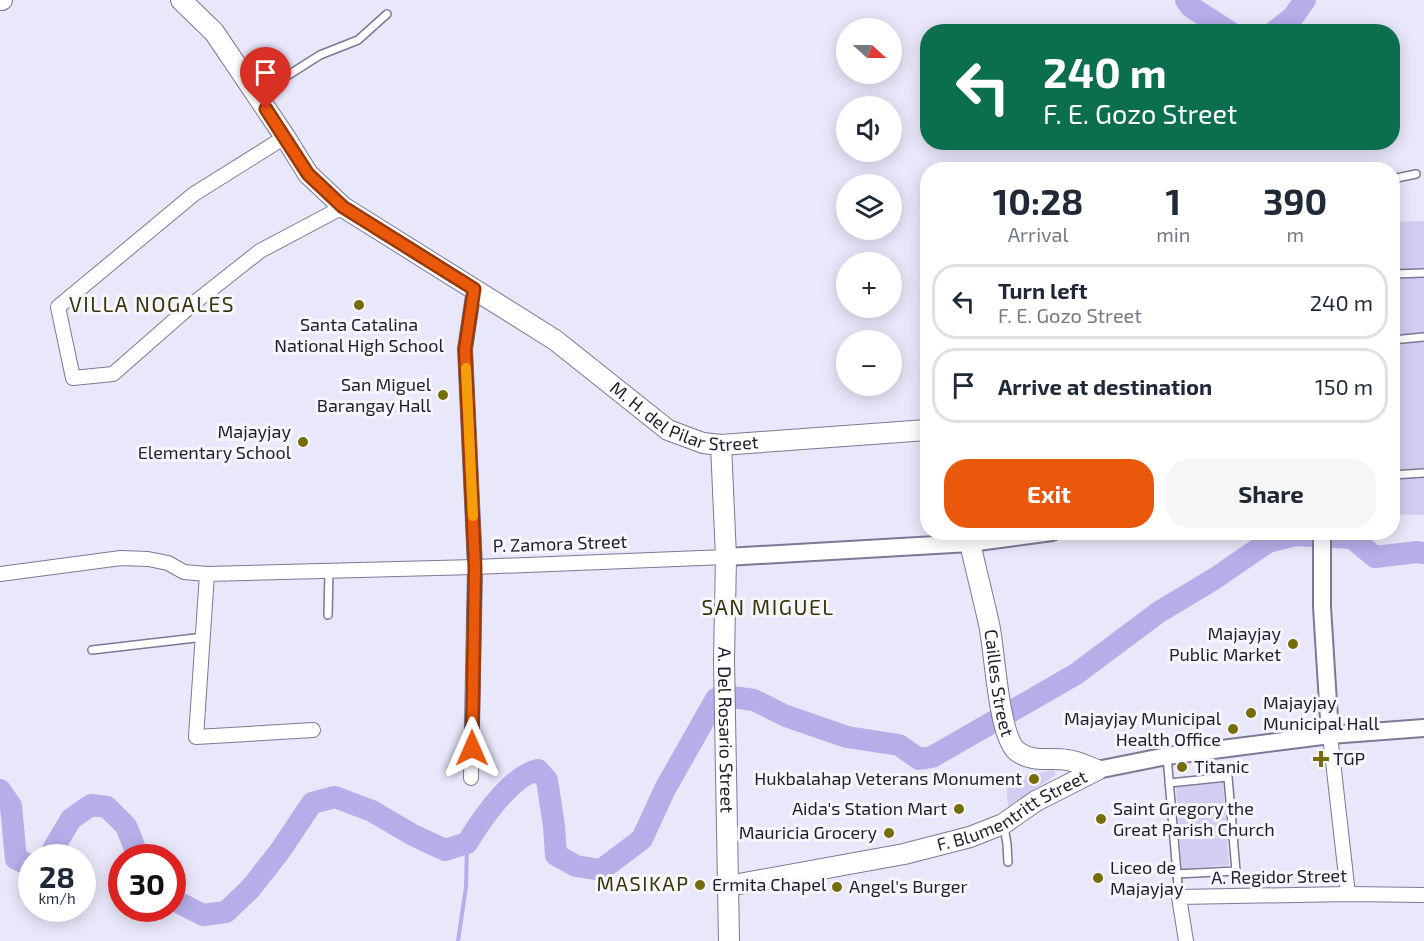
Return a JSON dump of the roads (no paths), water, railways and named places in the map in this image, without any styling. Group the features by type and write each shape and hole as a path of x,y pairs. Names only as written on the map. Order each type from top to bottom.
{"main road":[{"name":"M. H. del Pilar Street","path":"181,0 214,32 308,174 343,207 555,340 668,430 703,443 721,446 920,431"},
{"name":"A. Del Rosario Street","path":"721,446 726,557 724,660 729,941"},
{"name":"Cailles Street","path":"970,540 990,626 1005,730 1010,743 1017,751 1034,759 1064,759 1097,770"},
{"name":"F. Blumentritt Street","path":"728,886 904,854 970,837 1003,824 1036,801 1097,770"}],"street":[{"path":"285,137 194,194 58,307 73,378 113,374 194,303 260,251 343,207"},
{"path":"471,778 475,567 465,349 474,289"},
{"name":"P. Zamora Street","path":"0,574 121,558 148,559 168,563 184,572 207,574 329,572 726,557 944,540"},
{"path":"1322,540 1322,607 1330,735 1348,894"},
{"path":"207,574 196,737 313,730"},
{"name":"F. Blumentritt Street","path":"1097,770 1167,756 1330,735 1424,728"},
{"name":"A. Regidor Street","path":"1179,897 1424,895"},
{"path":"1179,897 1186,941"}],"lane":[{"path":"256,95 320,55 358,40 387,14"},
{"path":"1400,177 1416,174"},
{"path":"1400,274 1424,273"},
{"path":"1400,339 1424,337"},
{"path":"1400,474 1424,473"},
{"path":"328,615 329,572"},
{"path":"92,650 204,637"},
{"path":"1167,756 1179,897"},
{"path":"1169,783 1228,777 1236,871 1176,874"},
{"path":"1003,824 1008,862"}],"waterway":[{"path":"1186,0 1191,7 1218,24"},
{"path":"1284,24 1293,17 1305,0"},
{"path":"186,906 203,915 226,912 251,888 280,851 312,803 335,797 372,811 413,835 445,850 467,843 488,811 507,790 517,781 538,770 547,780 556,855 576,866 601,870 642,839 665,789 716,699 732,697 754,700 786,716 847,737 899,745 919,759 932,757 1076,674 1159,612 1214,579 1268,542 1276,540"},
{"path":"1354,540 1375,557 1424,553"},
{"path":"0,790 11,806 16,859 18,860"},
{"path":"56,844 71,819 91,805 107,807 126,826 133,844"},
{"path":"458,941 466,887 467,843"}],"place":[{"name":"Santa Catalina National High School","path":"359,305"},
{"name":"San Miguel Barangay Hall","path":"443,395"},
{"name":"Majayjay Elementary School","path":"303,442"},
{"name":"Majayjay Public Market","path":"1293,644"},
{"name":"Majayjay Municipal Hall","path":"1251,713"},
{"name":"Majayjay Municipal Health Office","path":"1233,729"},
{"name":"TGP","path":"1321,759"},
{"name":"Titanic","path":"1182,767"},
{"name":"Hukbalahap Veterans Monument","path":"1034,779"},
{"name":"Aida's Station Mart","path":"959,809"},
{"name":"Saint Gregory the Great Parish Church","path":"1101,819"},
{"name":"Mauricia Grocery","path":"889,833"},
{"name":"Liceo de Majayjay","path":"1098,878"},
{"name":"Ermita Chapel","path":"700,885"},
{"name":"Angel's Burger","path":"837,887"}],"district":[{"name":"VILLA NOGALES","path":"152,305"},
{"name":"SAN MIGUEL","path":"768,608"},
{"name":"MASIKAP","path":"643,884"}]}
